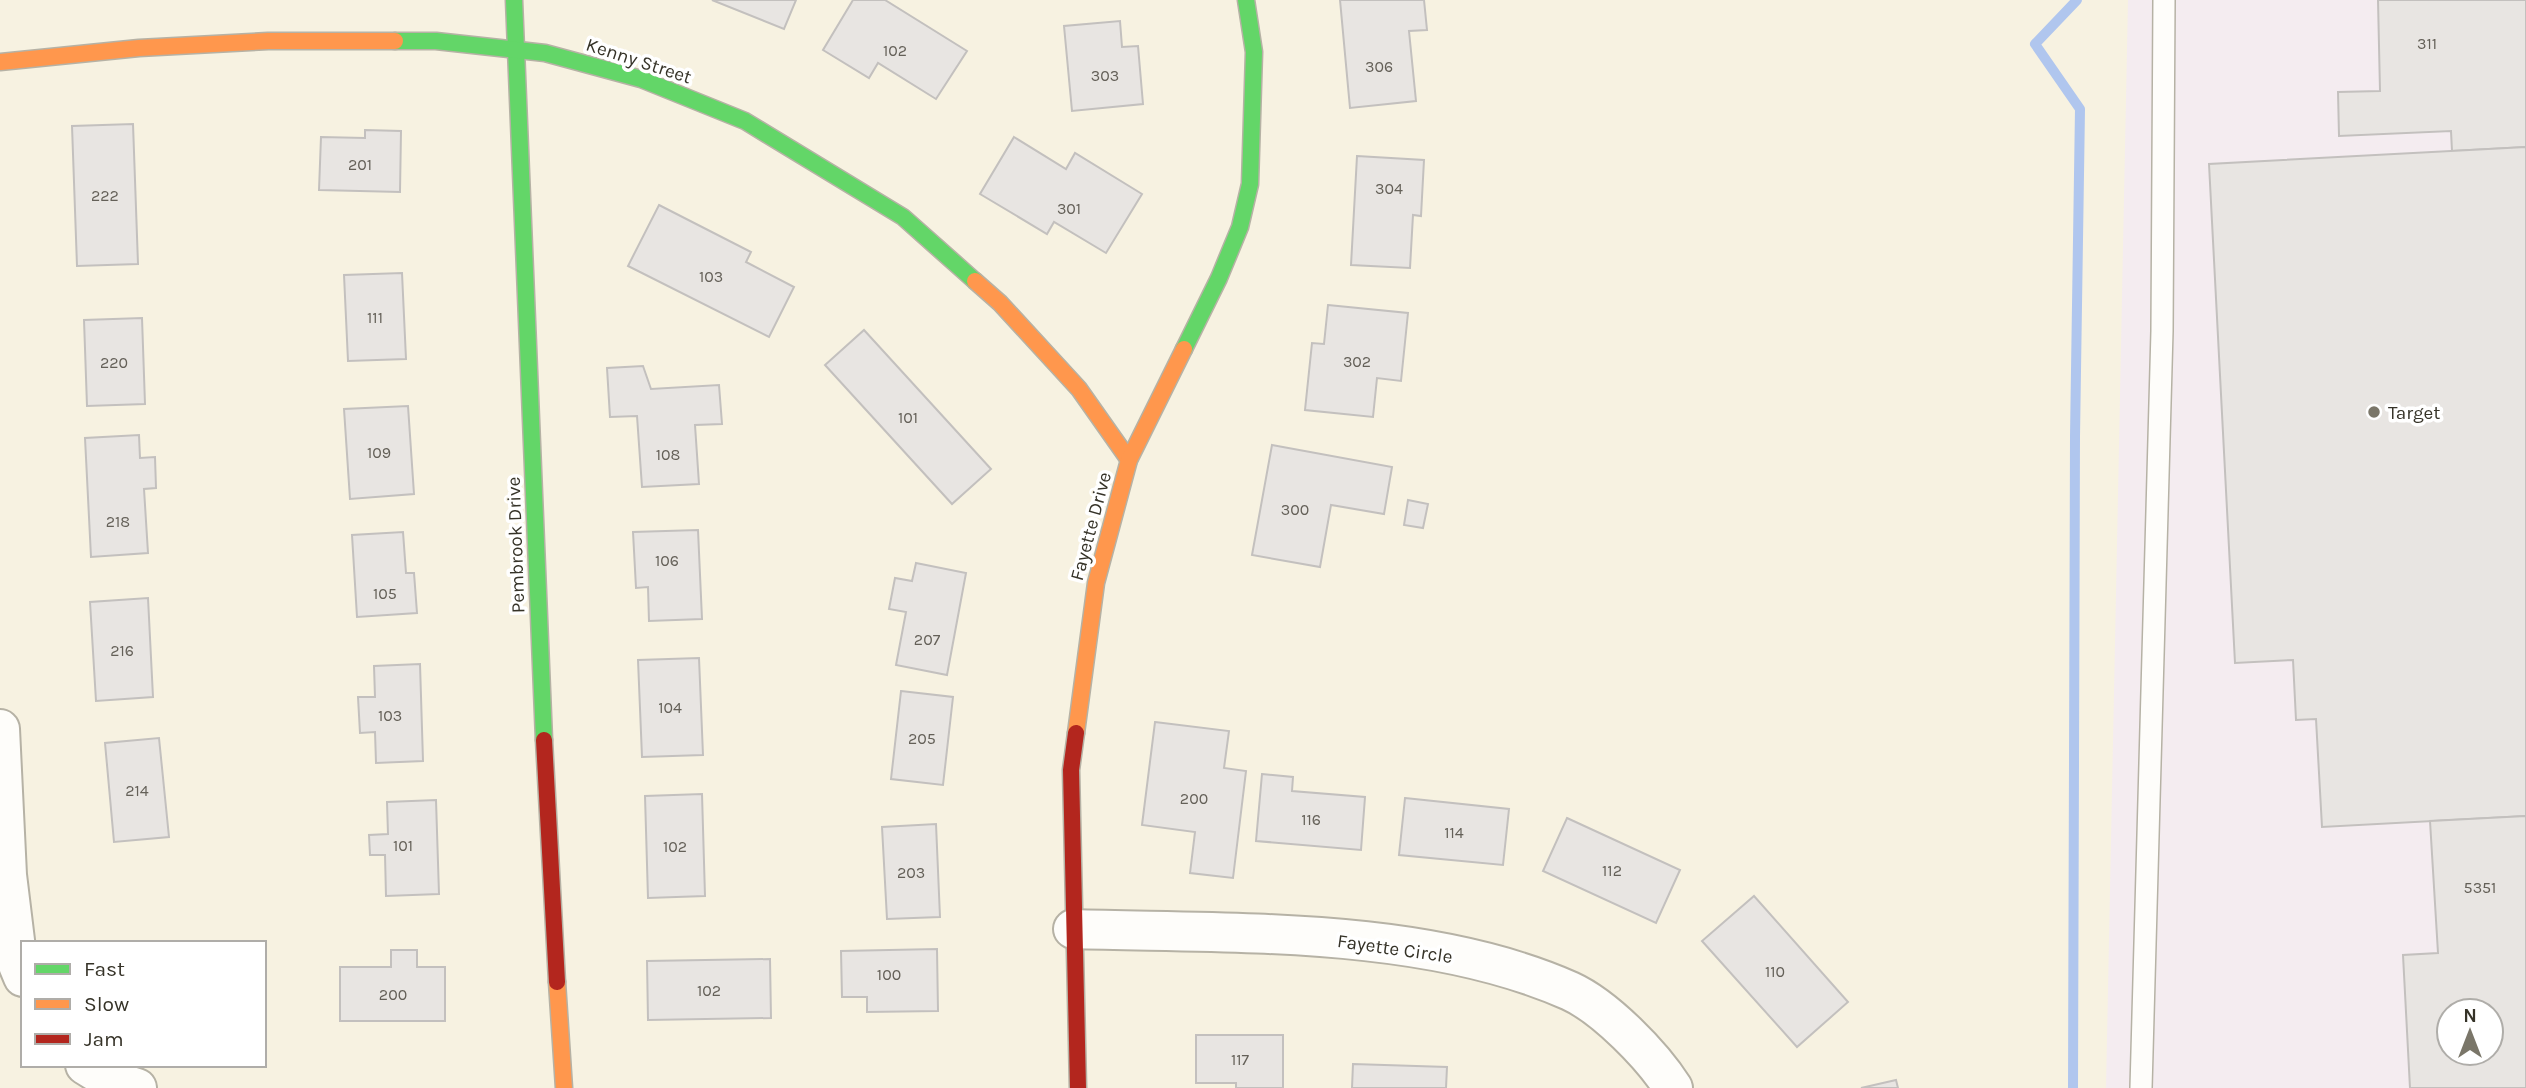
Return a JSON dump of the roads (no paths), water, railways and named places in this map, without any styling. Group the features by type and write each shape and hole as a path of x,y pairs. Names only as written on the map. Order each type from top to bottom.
{"street":[{"name":"Pembrook Drive","path":"514,0 550,881 564,1088"},
{"name":"Fayette Drive","path":"1078,1088 1071,770 1096,583 1129,460 1219,278 1240,227 1250,184 1254,52 1246,0"},
{"name":"Kenny Street","path":"0,62 139,48 268,41 436,41 545,53 641,79 745,121 903,217 1000,303 1079,389 1129,460"},
{"path":"0,729 7,874 21,972"},
{"name":"Fayette Circle","path":"1073,929 1313,936 1435,951 1510,970 1571,992 1603,1012 1662,1072 1673,1088"},
{"path":"88,1067 106,1078 137,1088"}],"lane":[{"path":"2141,1088 2162,331 2164,0"}],"waterway":[{"path":"2073,1088 2075,436 2080,109 2035,44 2077,0"}],"place":[{"name":"Target","path":"2374,412"}]}
